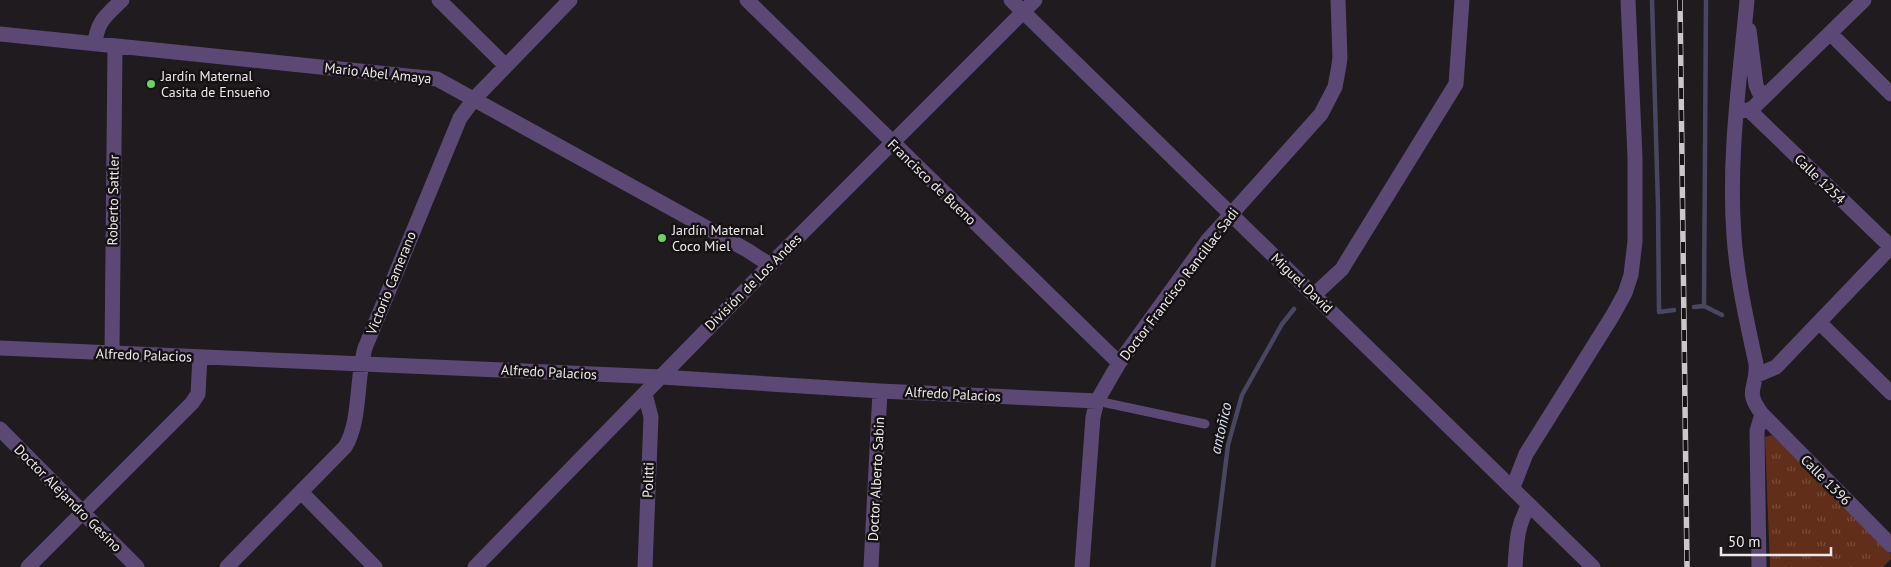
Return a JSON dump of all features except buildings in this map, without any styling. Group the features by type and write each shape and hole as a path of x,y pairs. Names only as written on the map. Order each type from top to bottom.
{"street":[{"path":"95,44 96,30 101,21 122,0"},
{"path":"439,0 506,66"},
{"name":"Victorio Camerano","path":"227,567 345,447 354,427 360,364 365,348 460,118 474,99 570,0"},
{"name":"Francisco de Bueno","path":"747,0 1119,364"},
{"name":"Miguel David","path":"1011,0 1593,567"},
{"name":"División de Los Andes","path":"475,567 770,265 1035,0"},
{"name":"Doctor Francisco Rancillac Sadi","path":"1082,567 1094,417 1097,401 1119,364 1208,240 1321,114 1334,86 1340,58 1338,0"},
{"path":"1314,295 1342,269 1456,84 1462,0"},
{"path":"1513,487 1526,454 1617,308 1625,293 1631,275 1634,241 1635,157 1628,0"},
{"path":"1742,111 1764,97 1864,0"},
{"path":"1746,5 1756,85 1764,97"},
{"path":"1746,5 1742,111 1733,152 1734,235 1737,265 1756,364 1757,375 1752,386 1752,398 1762,414 1756,431 1759,567"},
{"path":"1830,33 1891,94"},
{"name":"Mario Abel Amaya","path":"0,34 437,79 748,250 770,265"},
{"name":"Roberto Sattler","path":"112,354 115,46"},
{"name":"Calle 1254","path":"1742,111 1891,247"},
{"path":"1757,375 1776,367 1891,247"},
{"path":"1819,322 1891,393"},
{"name":"Alfredo Palacios","path":"0,348 661,377 880,391 1097,401"},
{"path":"28,567 192,403 198,394 200,358"},
{"name":"Doctor Alberto Sabin","path":"871,567 880,391"},
{"name":"Politti","path":"645,394 651,417 645,567"},
{"name":"Calle 1396","path":"1762,414 1891,545"},
{"name":"Doctor Alejandro Gesino","path":"0,429 136,567"},
{"path":"301,492 375,567"},
{"path":"1515,567 1518,532 1521,520 1530,505"}],"lane":[{"path":"1097,401 1205,424"}],"green space":[{"path":"1772,435 1891,554 1891,559 1883,567 1770,567 1765,437"}],"waterway":[{"path":"1652,0 1659,312 1674,310"},
{"path":"1706,0 1704,306 1722,315"},
{"path":"1694,307 1704,306"},
{"name":"antoñico","path":"1213,567 1228,445 1242,395 1282,324 1294,309"}],"railway":[{"path":"1680,0 1687,567"}],"place":[{"name":"Jardín Maternal Casita de Ensueño","path":"151,84"},
{"name":"Jardín Maternal Coco Miel","path":"662,238"}]}
